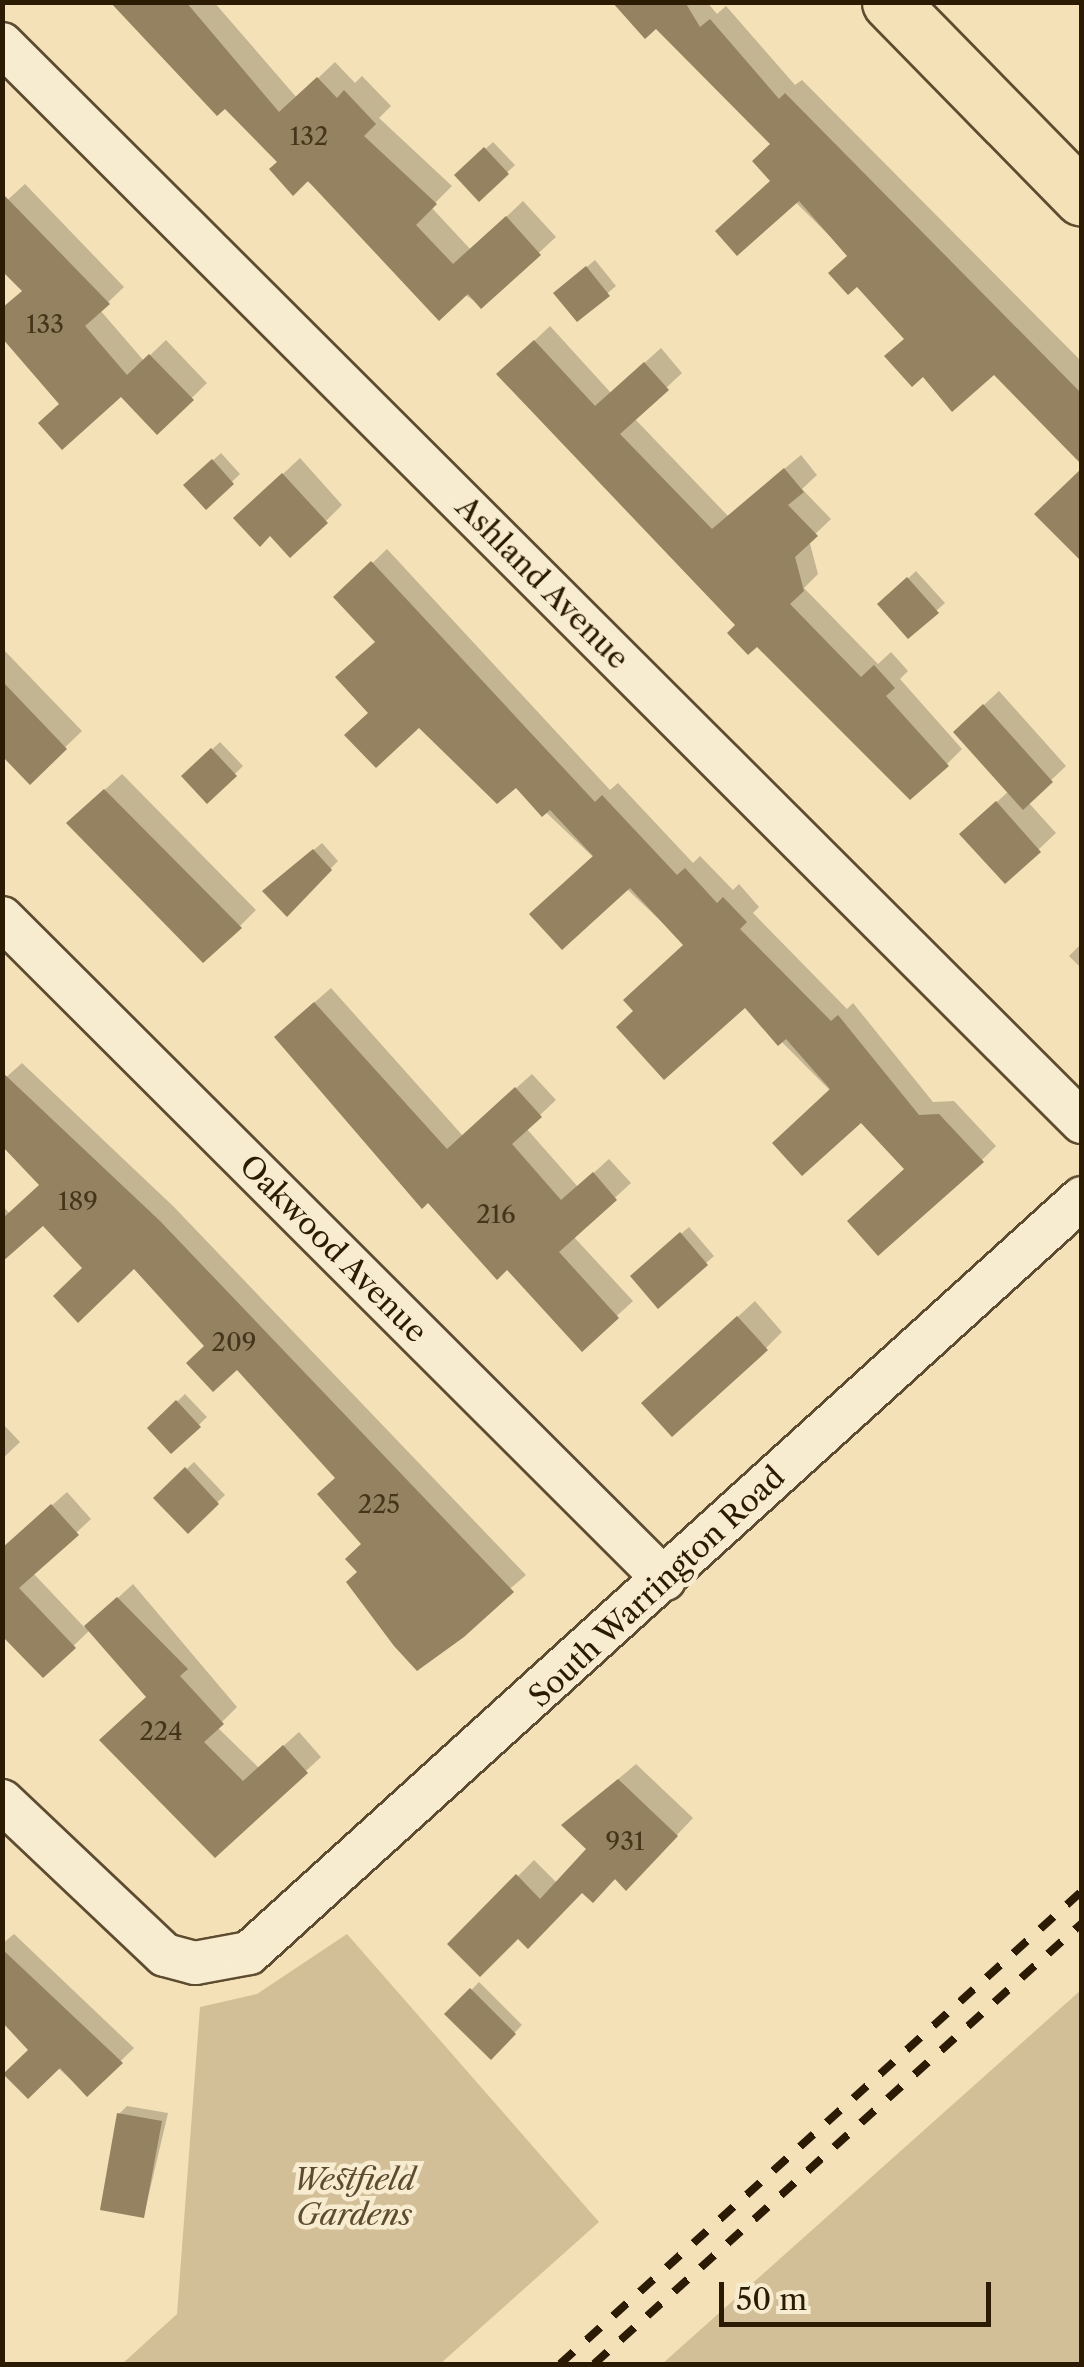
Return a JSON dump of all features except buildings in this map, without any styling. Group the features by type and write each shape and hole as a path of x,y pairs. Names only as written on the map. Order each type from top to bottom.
{"main road":[{"path":"890,2 1082,198"}],"street":[{"name":"Ashland Avenue","path":"2,44 1082,1122"},
{"name":"Oakwood Avenue","path":"2,918 664,1580"},
{"name":"South Warrington Road","path":"2,1801 165,1955 223,1960 276,1937 1082,1198"}],"green space":[{"name":"Westfield Gardens","path":"347,1934 599,2222 440,2364 122,2364 177,2314 200,2007 257,1994"},
{"path":"1081,1990 1081,2364 662,2364"}],"railway":[{"path":"560,2364 1082,1891"},
{"path":"594,2364 1082,1923"}]}
